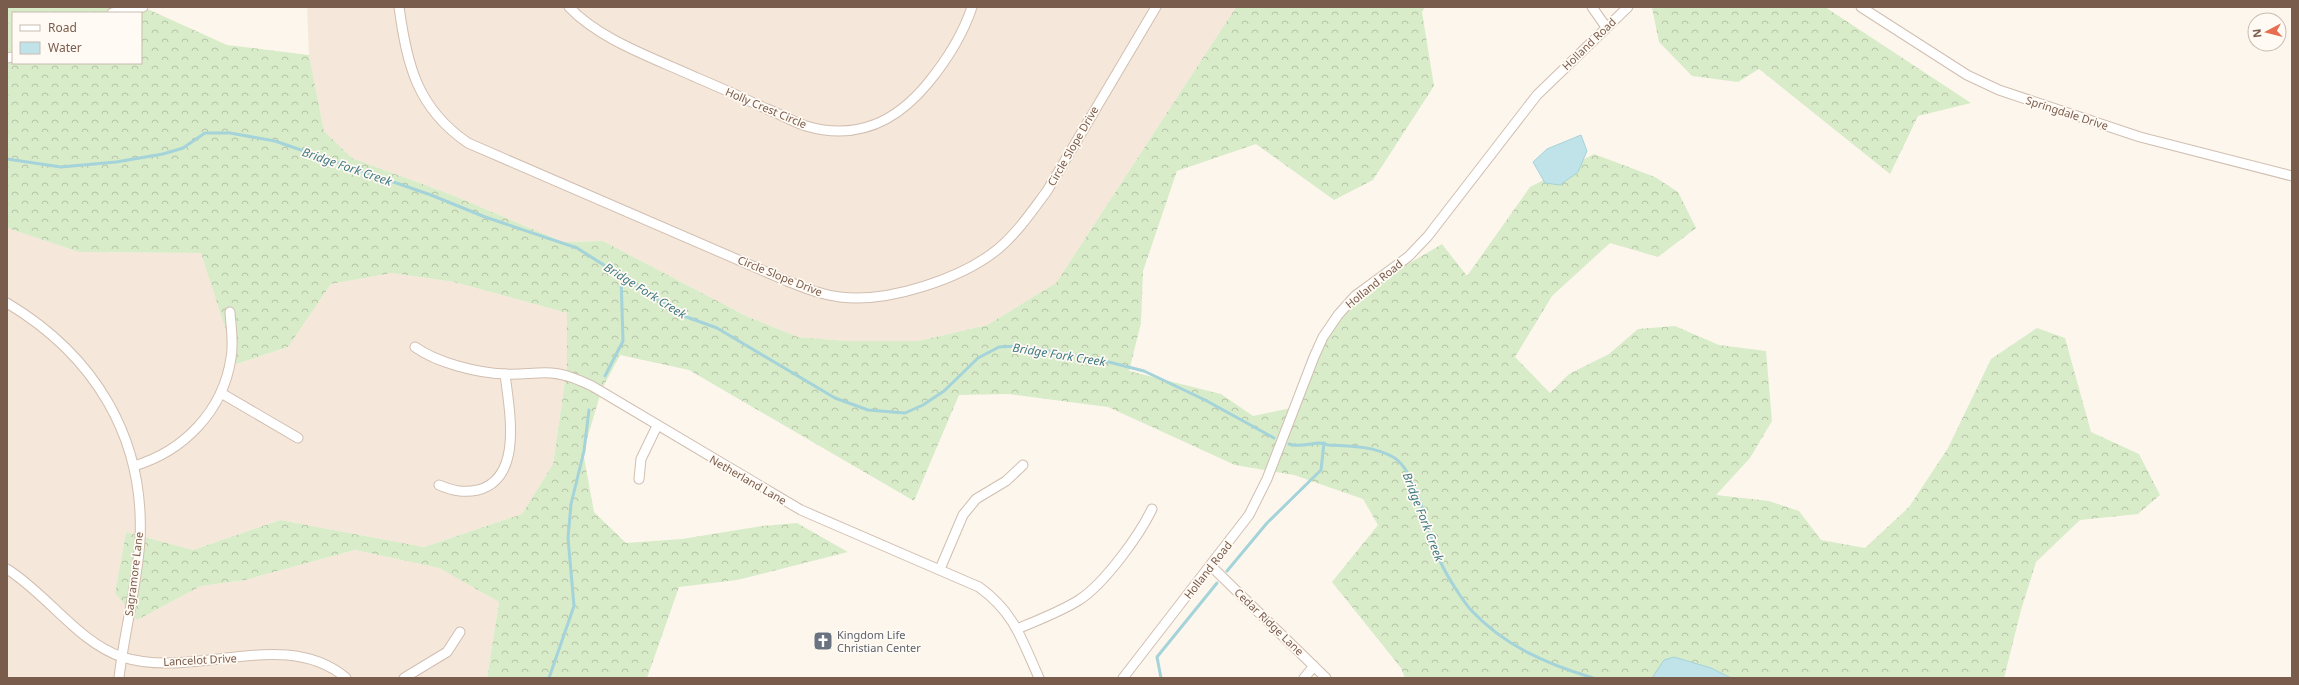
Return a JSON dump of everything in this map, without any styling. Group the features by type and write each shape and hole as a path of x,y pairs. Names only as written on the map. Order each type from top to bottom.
{"street":[{"path":"117,12 143,7"},
{"name":"Circle Slope Drive","path":"399,7 407,56 422,94 440,120 468,143 787,281 826,295 857,298 892,293 942,279 967,268 990,254 1010,238 1029,216 1047,191 1156,7"},
{"name":"Holly Crest Circle","path":"569,7 577,16 600,33 804,125 835,131 859,129 875,125 895,115 912,102 933,76 952,47 966,24 972,7"},
{"path":"1592,7 1606,27"},
{"name":"Holland Road","path":"1123,678 1238,532 1262,492 1314,357 1323,337 1338,315 1355,296 1408,257 1428,236 1537,95 1628,7"},
{"name":"Springdale Drive","path":"1861,7 1967,75 1999,90 2155,141 2292,176"},
{"name":"Sagramore Lane","path":"7,303 51,332 88,371 115,415 134,466 140,517 140,540 119,678"},
{"path":"134,466 166,453 187,438 209,414 221,393 231,357 232,339 230,312"},
{"name":"Netherland Lane","path":"415,347 438,360 487,372 505,374 552,373 573,377 592,386 657,426 801,510 979,587 995,599 1008,613 1040,678"},
{"path":"439,485 455,491 470,492 485,488 498,478 503,471 509,457 510,434 505,374"},
{"path":"221,393 298,438"},
{"path":"639,478 641,459 657,426"},
{"path":"940,569 963,515 976,499 1006,481 1023,466"},
{"path":"1017,629 1069,606 1092,590 1144,525 1152,509"},
{"name":"Cedar Ridge Lane","path":"1211,566 1326,678"},
{"name":"Lancelot Drive","path":"7,569 26,583 92,640 122,657 175,663 288,654 324,663 346,678"},
{"path":"404,678 446,652 460,632"},
{"path":"1304,678 1314,666"}],"shaded area":[{"path":"307,7 1236,7 1056,283 987,325 918,341 847,341 798,337 746,316 603,241 563,242 452,195 352,158 324,131 309,55"},
{"path":"7,228 79,252 201,253 238,364 288,347 331,284 392,273 454,282 567,313 567,367 553,464 522,514 424,547 280,520 193,550 126,532 115,593 137,620 201,586 245,580 355,550 439,568 499,602 487,678 7,678"}],"green space":[{"path":"7,7 143,7 227,45 309,55 324,131 352,158 452,195 563,242 603,241 746,316 798,337 847,341 918,341 987,325 1056,283 1236,7 1425,7 1422,12 1434,86 1373,180 1334,200 1256,144 1177,171 1143,271 1141,323 1129,371 1221,394 1253,416 1291,408 1320,336 1381,280 1442,244 1467,276 1530,187 1594,154 1655,177 1678,192 1696,228 1658,257 1610,243 1552,296 1515,357 1550,393 1569,374 1609,354 1638,329 1675,326 1719,345 1766,351 1772,421 1750,458 1716,495 1769,501 1799,511 1821,540 1865,548 1909,507 1948,448 1991,359 2037,328 2065,338 2091,432 2139,454 2160,495 2138,514 2080,520 2036,562 2021,610 2004,678 1405,678 1401,668 1332,582 1378,525 1363,499 1294,475 1235,465 1108,407 1008,394 959,395 914,501 689,370 620,355 602,389 583,452 594,512 626,543 682,539 762,526 797,523 848,552 737,580 679,587 647,678 487,678 499,602 439,568 355,550 245,580 201,586 137,620 115,593 126,532 193,550 280,520 424,547 522,514 553,464 567,367 567,313 454,282 392,273 331,284 288,347 237,364 201,253 79,252 7,228"},
{"path":"1825,7 1971,103 1918,116 1890,174 1759,69 1738,82 1692,76 1659,42 1652,8"}],"water":[{"path":"1581,135 1587,151 1578,172 1560,185 1545,183 1533,162 1547,149"},
{"path":"1674,657 1711,668 1731,678 1652,678 1664,660"}],"waterway":[{"name":"Bridge Fork Creek","path":"7,159 61,167 116,162 163,154 183,148 205,133 230,133 275,141 431,195 485,217 577,248 684,316 717,328 835,398 868,410 905,413 923,405 944,391 978,358 999,347 1018,346 1093,358 1144,371 1205,400 1274,438"},
{"path":"605,376 623,341 621,277"},
{"path":"549,678 574,606 568,538 571,504 584,451 589,410"},
{"name":"Bridge Fork Creek","path":"1289,444 1299,445 1324,443 1328,445 1362,447 1385,453 1393,457 1402,465 1409,476 1422,506 1436,552 1441,563 1454,587 1470,609 1497,633 1527,652 1559,667 1593,678"},
{"path":"1227,571 1267,523 1321,470 1324,443"},
{"path":"1161,678 1157,657 1217,583"}],"place":[{"name":"Kingdom Life Christian Center","path":"823,641"}]}
